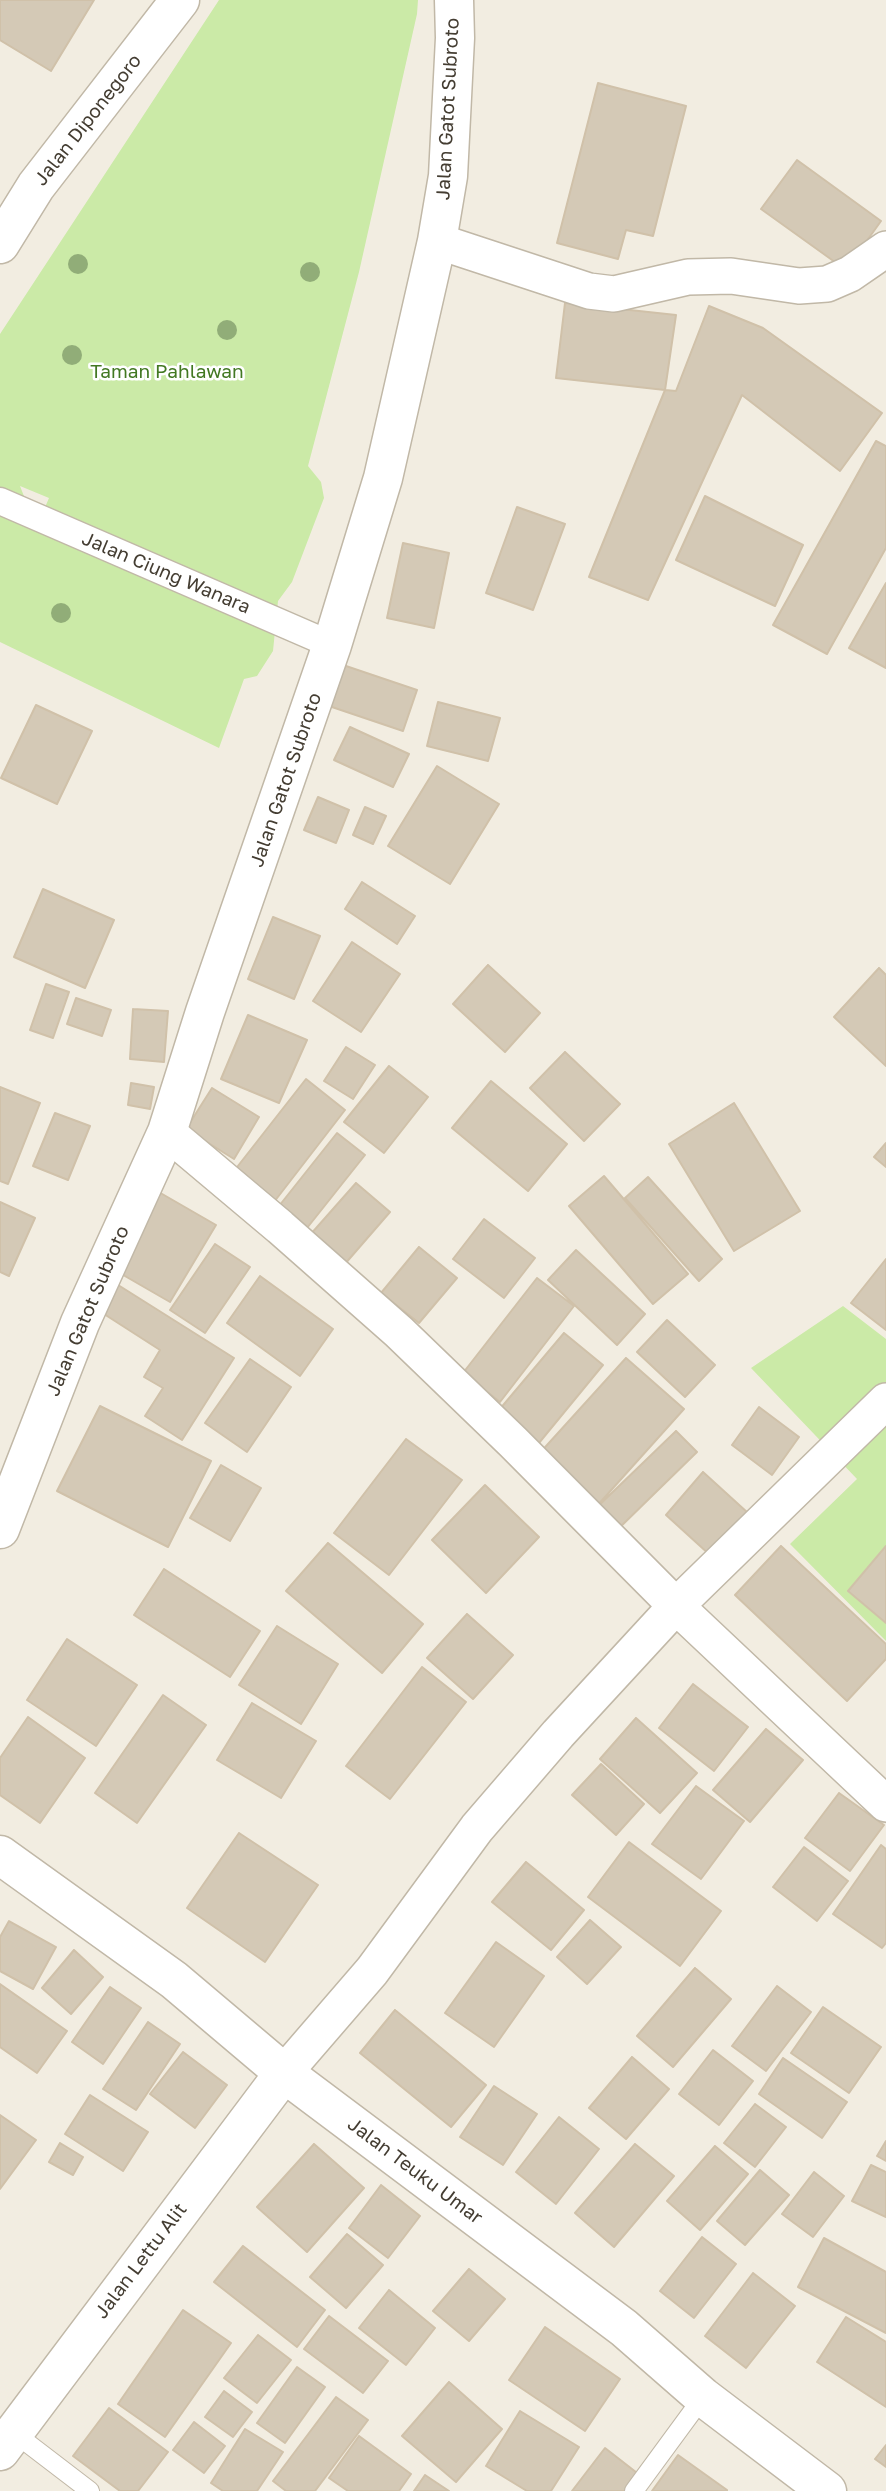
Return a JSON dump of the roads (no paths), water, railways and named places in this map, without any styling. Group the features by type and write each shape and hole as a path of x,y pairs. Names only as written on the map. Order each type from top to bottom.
{"street":[{"name":"Jalan Diponegoro","path":"0,244 36,186 180,0"},
{"name":"Jalan Gatot Subroto","path":"0,1529 80,1324 167,1132 205,1012 332,645 383,478 437,241 448,176 455,38 454,0"},
{"path":"437,241 589,290 614,294 688,277 731,276 799,286 827,284 850,274 886,249"},
{"name":"Jalan Ciung Wanara","path":"0,501 332,645"},
{"path":"167,1132 399,1332 677,1606 886,1804"},
{"path":"284,2073 372,1971 477,1828 558,1734 677,1606 886,1401"},
{"name":"Jalan Teuku Umar","path":"0,1855 174,1980 284,2073 624,2328 703,2397 827,2491"},
{"name":"Jalan Lettu Alit","path":"6,2441 284,2073"}],"lane":[{"path":"634,2491 703,2397"},
{"path":"6,2441 90,2491"}],"park label":[{"name":"Taman Pahlawan","path":"167,372"}]}
